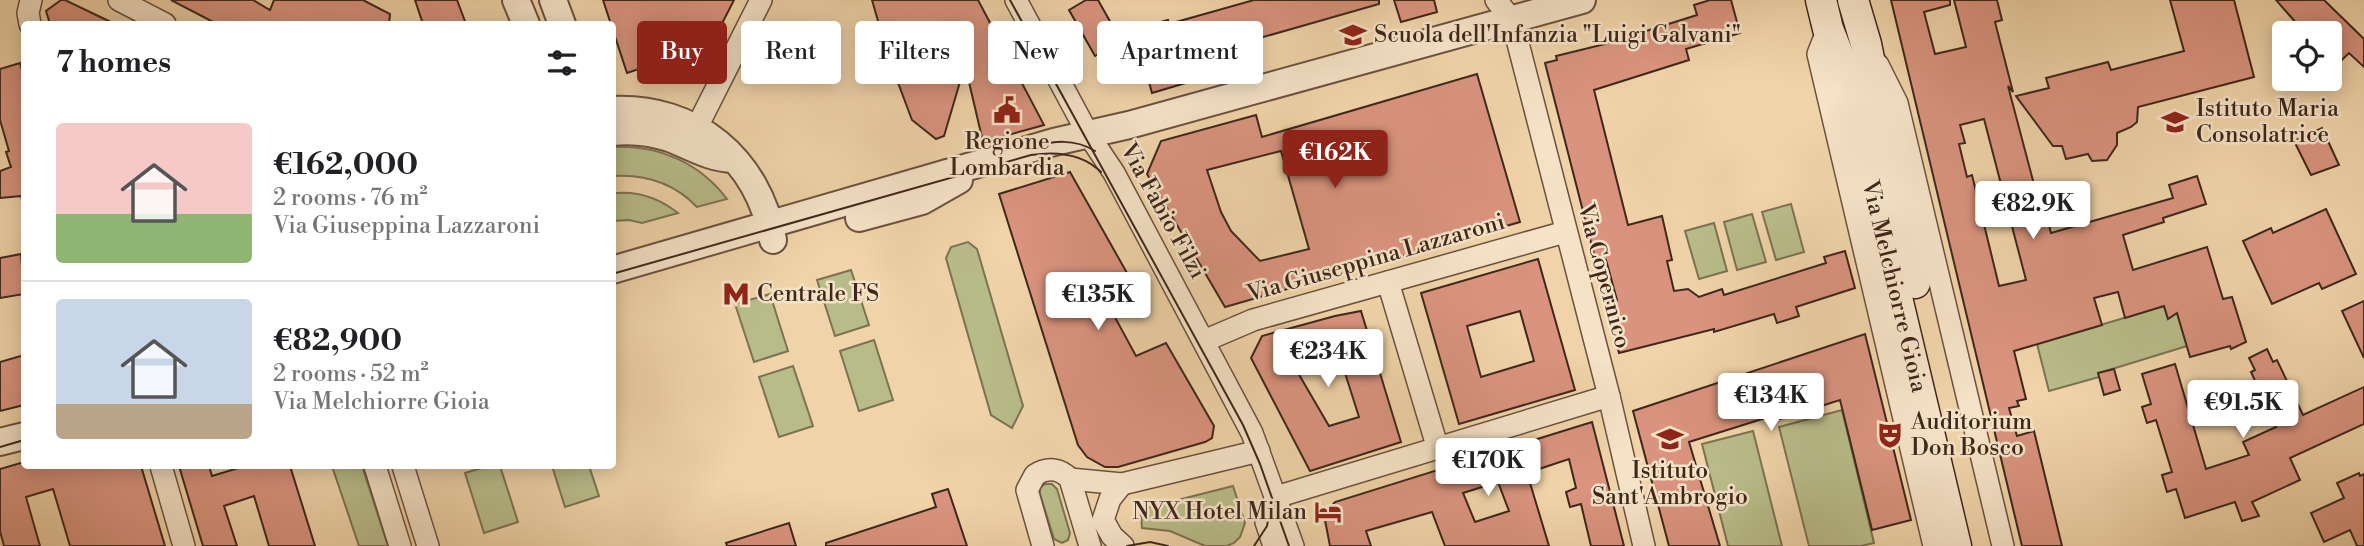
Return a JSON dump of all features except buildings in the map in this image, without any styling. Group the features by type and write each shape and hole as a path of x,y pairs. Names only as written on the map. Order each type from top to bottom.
{"main road":[{"name":"Via Melchiorre Gioia","path":"1821,0 1828,29 1841,62 1956,546"},
{"name":"Via Melchiorre Gioia","path":"1853,0 1866,44 1907,252 1977,546"}],"street":[{"path":"29,21 28,13 32,0"},
{"path":"119,0 159,21"},
{"path":"516,0 525,21"},
{"path":"553,0 561,21"},
{"path":"697,127 761,0"},
{"name":"Via Fabio Filzi","path":"1016,0 1087,134 1109,164 1204,341 1259,451 1293,546"},
{"path":"616,269 771,233 920,192 943,191 983,163 1129,125 1504,10 1582,0"},
{"name":"Via Copernico","path":"1504,10 1609,396 1644,546"},
{"name":"Via Melchiorre Gioia","path":"1828,29 1818,54 1934,546"},
{"name":"Via Melchiorre Gioia","path":"1866,44 1897,103 2003,546"},
{"path":"616,110 658,113 697,127 733,159 756,189 771,233"},
{"path":"616,132 655,134 705,154 733,159"},
{"path":"616,250 733,218 750,219 771,233"},
{"name":"Via Giuseppina Lazzaroni","path":"1204,341 1253,320 1565,232"},
{"path":"616,288 771,233"},
{"path":"1388,282 1438,449"},
{"path":"1275,546 1266,522 1276,497 1609,396"},
{"path":"0,442 21,437"},
{"path":"1043,546 1028,498 1028,485 1035,475 1046,470 1061,472 1070,479 1122,484 1259,451"},
{"path":"162,469 184,546"},
{"path":"376,469 400,546"},
{"path":"403,469 428,546"},
{"path":"1070,479 1090,546"},
{"path":"1122,484 1110,499 1103,520 1112,536 1123,546"},
{"path":"1078,505 1086,538 1083,546"}],"green space":[{"path":"616,147 646,149 676,158 690,166 704,175 727,199 697,207 669,186 648,179 616,176"},
{"path":"616,193 649,197 678,213 642,223 616,221"},
{"path":"1791,204 1804,252 1776,260 1762,212"},
{"path":"1752,214 1766,262 1737,270 1724,222"},
{"path":"1714,223 1727,271 1699,279 1685,231"},
{"path":"968,242 977,249 1023,406 1012,428 991,415 946,258 951,247"},
{"path":"851,270 869,325 835,336 817,280"},
{"path":"770,294 788,351 754,362 735,304"},
{"path":"2164,306 2168,319 2177,313 2187,346 2099,373 2099,377 2049,391 2037,344"},
{"path":"874,340 893,400 859,411 840,351"},
{"path":"793,366 813,426 779,437 759,377"},
{"path":"1842,410 1874,543 1861,546 1809,546 1779,427"},
{"path":"1753,431 1782,546 1728,546 1702,444"},
{"path":"333,469 363,469 388,546 359,546"},
{"path":"478,469 501,469 518,522 484,533 465,473"},
{"path":"553,469 590,469 599,496 565,507"},
{"path":"1045,484 1052,484 1057,489 1070,533 1068,540 1062,543 1054,539 1040,494 1040,488"},
{"path":"1233,486 1245,523 1240,537 1234,543 1227,546 1205,546 1170,531 1142,528 1141,514 1150,507"}],"tram line":[{"path":"1010,0 1243,425 1289,546"},
{"path":"1031,147 1064,142 1079,144 1095,151"},
{"path":"616,273 1031,155 1069,155 1086,161 1101,172"},
{"path":"0,447 21,441"},
{"path":"1254,546 1267,526 1271,503"},
{"path":"1127,546 1150,542 1168,546"}],"place":[{"name":"Scuola dell'Infanzia \"Luigi Galvani\"","path":"1353,35"},
{"name":"Regione Lombardia","path":"1007,110"},
{"name":"Istituto Maria Consolatrice","path":"2175,122"},
{"name":"Centrale FS","path":"736,294"},
{"name":"Auditorium Don Bosco","path":"1890,435"},
{"name":"Istituto Sant'Ambrogio","path":"1670,439"},
{"name":"NYX Hotel Milan","path":"1328,512"}]}
